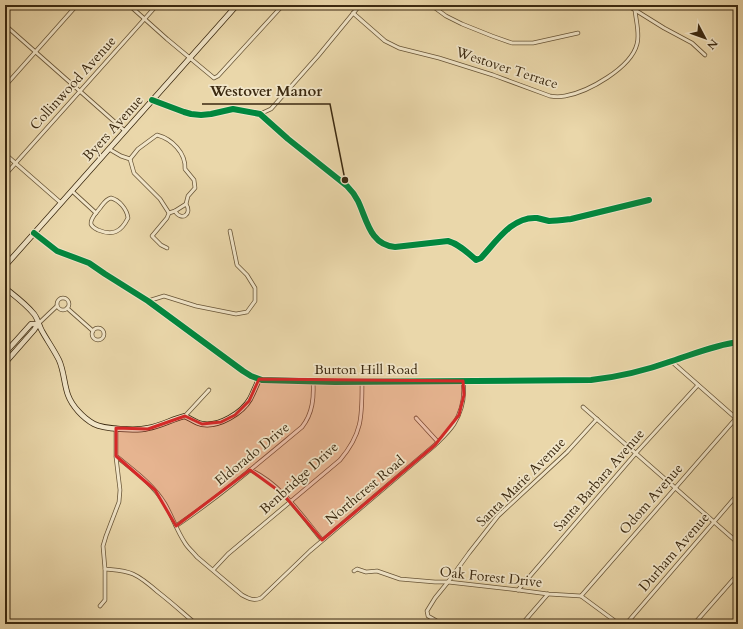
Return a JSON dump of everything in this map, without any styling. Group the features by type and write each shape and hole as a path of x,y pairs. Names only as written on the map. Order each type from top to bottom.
{"street":[{"path":"5,86 77,5"},
{"path":"129,5 214,78 218,76 283,5"},
{"name":"Collinwood Avenue","path":"5,175 157,5"},
{"name":"Byers Avenue","path":"5,266 237,5"},
{"path":"260,114 271,109 318,56 360,5"},
{"path":"431,5 446,16 462,24 512,43 533,43 578,33"},
{"path":"627,5 692,44 705,55"},
{"name":"Westover Terrace","path":"353,13 385,41 399,48 439,58 493,75 550,96 559,97 590,88 615,73 627,62 635,51 638,40 635,10"},
{"path":"5,25 125,131"},
{"path":"152,100 179,111 191,114 211,114 233,109 260,114 353,192 375,238 388,247 448,241 460,247 476,260 481,258 504,233 518,222 526,219 537,218 557,221 571,219 649,200"},
{"path":"130,159 138,149 157,135 164,137 174,145 184,157 186,164 185,169 194,180 195,188 188,196 186,204 189,210 188,213 186,215 179,216 175,211"},
{"path":"109,148 121,156 130,159"},
{"path":"5,154 61,203"},
{"path":"130,159 134,173 160,199 169,213"},
{"path":"72,191 96,212"},
{"path":"111,198 126,209 128,218 122,228 108,233 92,226 92,219 96,212 107,199 111,198"},
{"path":"167,248 161,245 152,236 167,218 169,213 186,204"},
{"name":"Burton Hill Road","path":"34,232 57,251 89,263 148,301 243,371 259,379 362,382 591,380 616,377 671,362 706,349 738,342"},
{"path":"148,301 164,296 196,306 236,314 247,312 255,301 255,288 247,275 237,265 230,232"},
{"path":"5,288 36,316 38,324 61,365 68,395 72,403 79,412 95,425 135,430 160,425 185,416 209,390"},
{"path":"5,363 38,324 57,306 57,302 60,298 68,300 69,304 67,308"},
{"path":"57,306 63,310 67,308"},
{"path":"67,308 93,331"},
{"path":"5,353 31,324 38,324"},
{"path":"96,328 102,329 104,336 99,341 96,340 93,338 93,331 96,328"},
{"path":"671,362 737,418"},
{"path":"185,416 202,424 221,422 230,418 240,411 249,401 259,379"},
{"name":"Eldorado Drive","path":"176,526 204,507 306,422 313,404 314,381"},
{"name":"Northcrest Road","path":"213,570 242,595 249,599 256,600 262,598 322,540 438,442 454,424 458,415 464,395 463,381"},
{"name":"Benbridge Drive","path":"213,570 228,554 290,503 345,454 355,438 361,421 362,382"},
{"name":"Santa Barbara Avenue","path":"518,590 698,385"},
{"path":"583,407 738,543"},
{"path":"416,418 438,442"},
{"name":"Odom Avenue","path":"581,596 737,418"},
{"name":"Santa Marie Avenue","path":"442,624 428,616 427,611 469,553 498,516 567,452 597,419"},
{"path":"100,606 105,600 103,546 119,502 120,490 116,456 116,428"},
{"path":"116,456 155,490 165,504 184,542 197,557 213,570"},
{"path":"250,470 262,476 284,494 322,540"},
{"name":"Durham Avenue","path":"626,624 738,494"},
{"path":"5,541 5,580"},
{"path":"105,569 133,574 145,581 196,624"},
{"name":"Oak Forest Drive","path":"354,571 357,569 366,572 377,571 400,579 448,582 548,594 581,596"},
{"path":"694,624 738,574"},
{"path":"522,624 548,594"},
{"path":"581,596 619,624"}],"highlighted area":[{"path":"259,379 463,381 464,395 459,415 435,445 322,540 283,494 250,470 176,526 155,490 116,456 116,428 148,429 185,416 202,424 221,422 235,415 249,401"}],"cycle path":[{"path":"152,100 191,114 211,114 233,109 260,114 288,139 347,186 357,199 370,230 375,237 380,242 395,247 448,241 460,246 476,260 481,258 505,231 520,221 528,218 537,218 549,221 571,219 649,200"},
{"path":"34,233 57,251 89,263 148,301 243,371 262,380 335,382 591,380 643,370 713,347 738,342"}],"place":[{"name":"Westover Manor","path":"345,180"}]}
